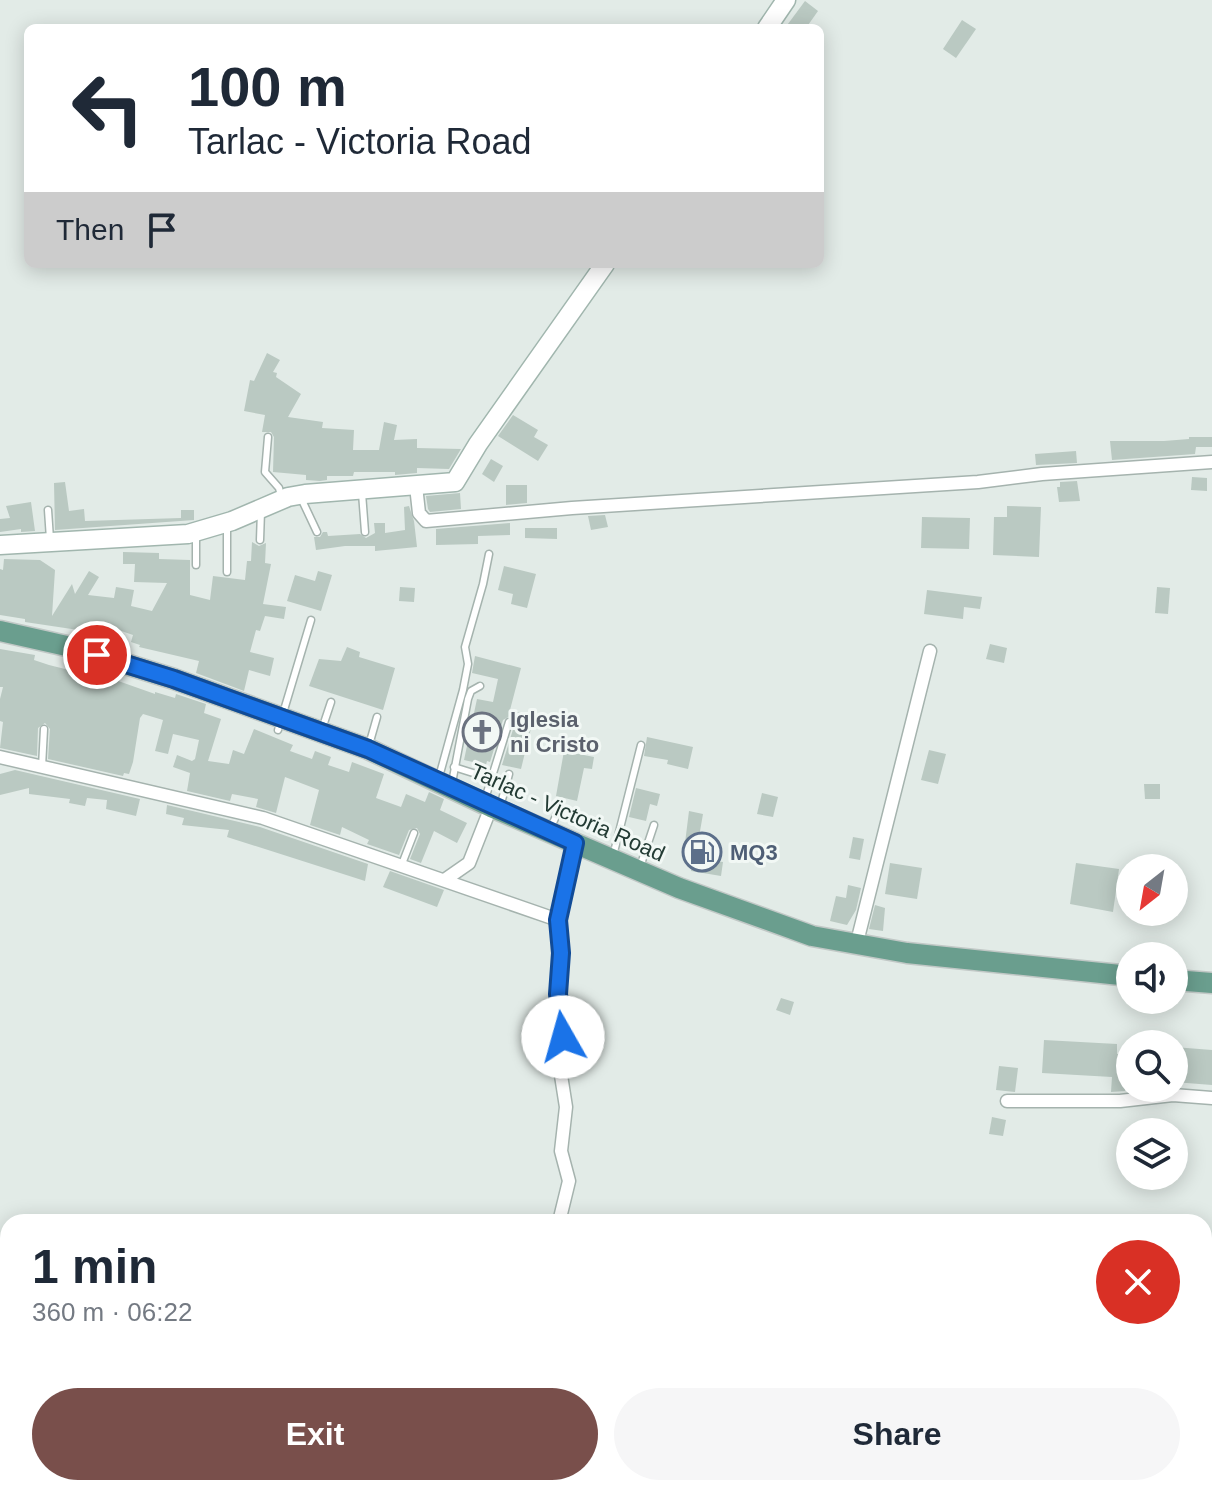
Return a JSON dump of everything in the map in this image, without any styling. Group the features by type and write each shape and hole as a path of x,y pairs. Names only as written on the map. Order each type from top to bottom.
{"main road":[{"name":"Tarlac - Victoria Road","path":"0,631 71,647 174,679 280,725 321,733 448,778 491,806 638,871 812,936 856,946 1116,974"},
{"path":"1188,981 1212,983"}],"street":[{"path":"770,24 786,0"},
{"path":"0,545 196,533 291,497 451,484 458,479 478,444 602,268"},
{"path":"416,486 419,513 426,521 572,508 978,482 1042,474 1212,462"},
{"path":"856,946 930,651"},
{"path":"0,757 263,818 558,920"},
{"path":"446,879 469,863 491,806"},
{"path":"561,1214 569,1181 561,1151 566,1107 560,1069 565,1045 558,994 561,953 558,920 575,843"},
{"path":"1007,1101 1120,1101 1173,1095 1212,1098"}],"lane":[{"path":"268,437 265,472 291,497 317,532"},
{"path":"362,490 365,532"},
{"path":"260,540 261,508"},
{"path":"48,510 50,543"},
{"path":"227,523 227,572"},
{"path":"196,533 196,565"},
{"path":"448,778 468,664 465,647 489,554"},
{"path":"280,725 311,620"},
{"path":"448,778 468,699 471,691 480,686"},
{"path":"321,733 331,702"},
{"path":"368,749 377,717"},
{"path":"491,806 492,779 509,722"},
{"path":"42,767 44,729"},
{"path":"612,859 641,745"},
{"path":"491,806 509,774"},
{"path":"448,778 492,779"},
{"path":"549,832 558,812 571,812"},
{"path":"638,871 654,825"},
{"path":"402,864 414,833"}],"building":[{"path":"805,1 818,11 809,24 788,24"},
{"path":"962,20 976,29 956,58 943,49"},
{"path":"267,353 280,360 273,372 277,373 276,377 301,394 288,417 323,422 322,428 354,430 353,450 379,450 384,422 397,425 394,440 417,439 417,448 461,449 449,469 417,468 417,473 354,472 353,476 327,476 327,480 320,481 306,480 306,475 273,472 274,437 271,432 262,432 265,415 244,411 250,380 254,381"},
{"path":"513,415 538,430 534,437 548,445 538,461 498,436"},
{"path":"1212,437 1212,447 1196,447 1195,454 1112,460 1110,441 1164,441"},
{"path":"1076,451 1077,463 1036,465 1035,454"},
{"path":"491,459 503,466 494,482 482,474"},
{"path":"1192,477 1207,478 1207,491 1191,490"},
{"path":"1077,481 1080,501 1059,502 1057,487 1060,487 1060,482"},
{"path":"65,482 69,511 84,509 85,521 181,518 181,510 194,510 194,520 55,530 54,483"},
{"path":"506,485 527,485 527,503 506,505"},
{"path":"460,493 461,509 430,512 428,509 426,496"},
{"path":"31,502 35,531 0,532 0,519 10,518 6,506"},
{"path":"409,506 417,547 375,551 375,546 345,546 316,550 314,537 320,537 323,532 327,532 328,536 360,534 366,538 375,533 374,523 385,523 385,533 405,530 404,507"},
{"path":"1007,506 1041,507 1039,557 993,555 994,517 1007,517"},
{"path":"605,515 608,527 591,530 588,516"},
{"path":"922,517 970,518 969,549 921,548"},
{"path":"510,523 510,535 478,536 478,544 436,545 436,529"},
{"path":"525,528 557,528 557,539 525,538"},
{"path":"252,542 259,546 266,543 265,563 271,564 263,604 286,607 284,619 265,616 260,631 256,630 250,652 274,658 270,676 249,670 244,691 196,673 199,661 139,647 131,642 133,635 104,625 102,638 84,636 85,631 0,615 0,569 3,570 4,559 40,560 55,570 52,616 72,584 75,594 89,571 99,577 88,595 114,598 116,587 134,590 131,606 152,611 167,583 134,582 135,564 123,564 123,552 159,553 159,559 190,560 190,595 210,600 213,576 245,580 247,561 251,561"},
{"path":"504,566 536,574 527,608 511,604 513,594 498,590"},
{"path":"318,571 332,575 321,611 287,601 295,575 315,581"},
{"path":"400,587 415,588 414,602 399,601"},
{"path":"1157,587 1170,588 1168,614 1155,613"},
{"path":"927,590 982,597 980,609 964,607 963,619 924,614"},
{"path":"990,644 1007,648 1004,663 986,659"},
{"path":"347,647 360,652 359,657 395,668 383,710 309,686 319,659 341,661"},
{"path":"0,649 35,655 34,660 49,665 89,675 90,671 155,694 175,698 176,694 206,704 204,713 221,719 208,761 229,764 233,750 244,754 254,729 293,745 290,751 312,759 315,751 331,757 328,765 349,772 352,762 384,774 376,798 401,807 406,794 425,802 429,792 444,799 440,810 467,823 457,843 434,831 421,863 410,859 420,834 417,828 409,830 399,855 367,844 369,840 342,827 340,835 310,825 319,790 285,777 276,813 256,807 258,799 232,794 230,801 187,791 190,773 173,767 177,755 192,761 195,759 199,740 173,734 168,754 155,751 163,720 143,714 133,762 129,774 124,773 123,776 48,759 50,729 45,723 38,728 37,756 0,748 3,722 0,721 0,699 3,687 0,687"},
{"path":"475,656 521,668 510,710 534,716 521,769 502,765 515,723 510,716 503,720 490,762 487,761 486,765 464,760 477,699 493,702 498,679 472,673"},
{"path":"647,737 693,747 688,769 667,764 668,760 644,756"},
{"path":"929,750 946,754 938,784 921,780"},
{"path":"564,751 594,757 592,769 584,768 577,801 556,796"},
{"path":"15,770 140,799 136,816 106,809 107,800 87,798 85,806 69,803 70,799 29,794 29,788 0,795 0,774"},
{"path":"1144,784 1160,784 1160,799 1145,799"},
{"path":"636,788 660,794 657,806 650,804 646,821 629,817"},
{"path":"762,793 778,797 773,817 757,814"},
{"path":"167,805 260,827 368,864 365,881 227,837 229,830 182,825 184,818 166,814"},
{"path":"689,811 703,814 699,837 711,839 708,860 723,862 721,876 691,871 693,860 683,859"},
{"path":"853,837 864,839 860,860 849,858"},
{"path":"890,863 922,868 917,899 885,894"},
{"path":"1076,863 1116,869 1113,912 1070,904"},
{"path":"390,871 444,890 437,907 383,887"},
{"path":"848,885 861,888 856,910 847,925 830,921 836,896 846,898"},
{"path":"875,905 885,908 883,931 869,929"},
{"path":"781,998 794,1002 790,1015 776,1010"},
{"path":"1044,1040 1116,1044 1116,1092 1111,1092 1112,1077 1042,1073"},
{"path":"1188,1048 1212,1050 1212,1085 1188,1083"},
{"path":"999,1066 1018,1068 1015,1092 996,1090"},
{"path":"992,1117 1006,1120 1003,1136 989,1134"}],"place":[{"name":"Iglesia ni Cristo","path":"482,732"},
{"name":"MQ3","path":"702,852"}],"route":[{"path":"97,655 174,679 368,749 575,843 558,920 561,953 558,994 563,1037"}]}
